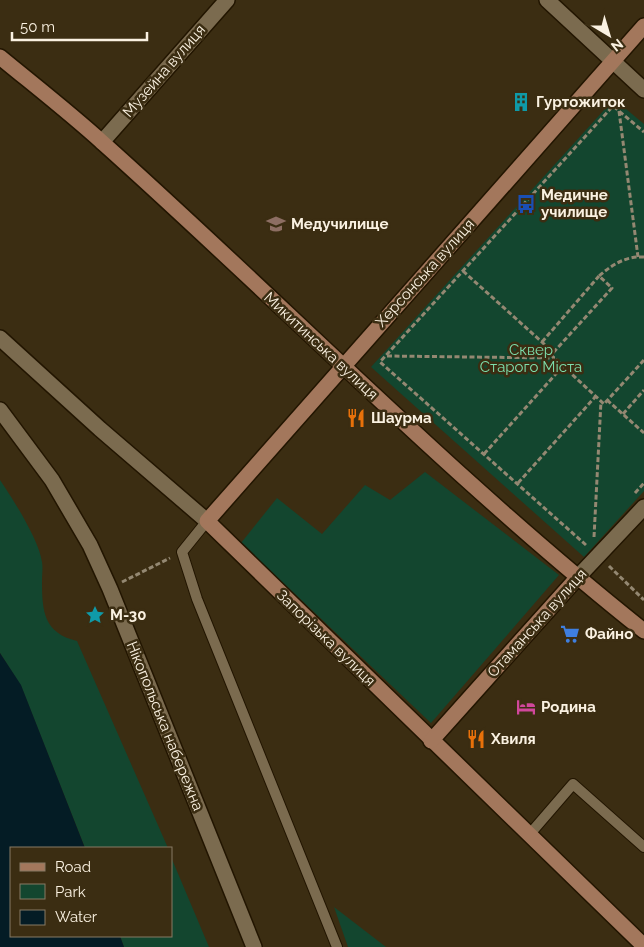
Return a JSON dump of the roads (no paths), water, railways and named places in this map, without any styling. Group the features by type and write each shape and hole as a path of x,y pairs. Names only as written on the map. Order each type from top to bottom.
{"main road":[{"name":"Херсонська вулиця","path":"207,521 644,26"},
{"name":"Микитинська вулиця","path":"0,57 102,142 342,366 577,578 644,631"},
{"name":"Запорізька вулиця","path":"207,521 644,946"},
{"name":"Отаманська вулиця","path":"432,741 577,578"}],"street":[{"name":"Музейна вулиця","path":"102,142 227,0"},
{"path":"547,0 644,90"},
{"name":"Запорізька вулиця","path":"0,338 100,430 207,521"},
{"name":"Нікопольська набережна","path":"0,410 52,480 90,545 110,588 254,947"},
{"name":"Отаманська вулиця","path":"577,578 644,507"}],"lane":[{"path":"207,521 182,552 197,599 337,947"},
{"path":"529,835 573,784 644,847"}],"water":[{"path":"0,653 21,685 85,847 10,847 10,937 120,937 124,947 0,947"}],"place":[{"name":"Гуртожиток","path":"521,102"},
{"name":"Медичне училище","path":"526,204"},
{"name":"Медучилище","path":"276,224"},
{"name":"Шаурма","path":"356,418"},
{"name":"М-30","path":"95,615"},
{"name":"Файно","path":"570,634"},
{"name":"Родина","path":"526,707"},
{"name":"Хвиля","path":"476,739"}],"park label":[{"name":"Сквер Старого Міста","path":"531,358"}]}
